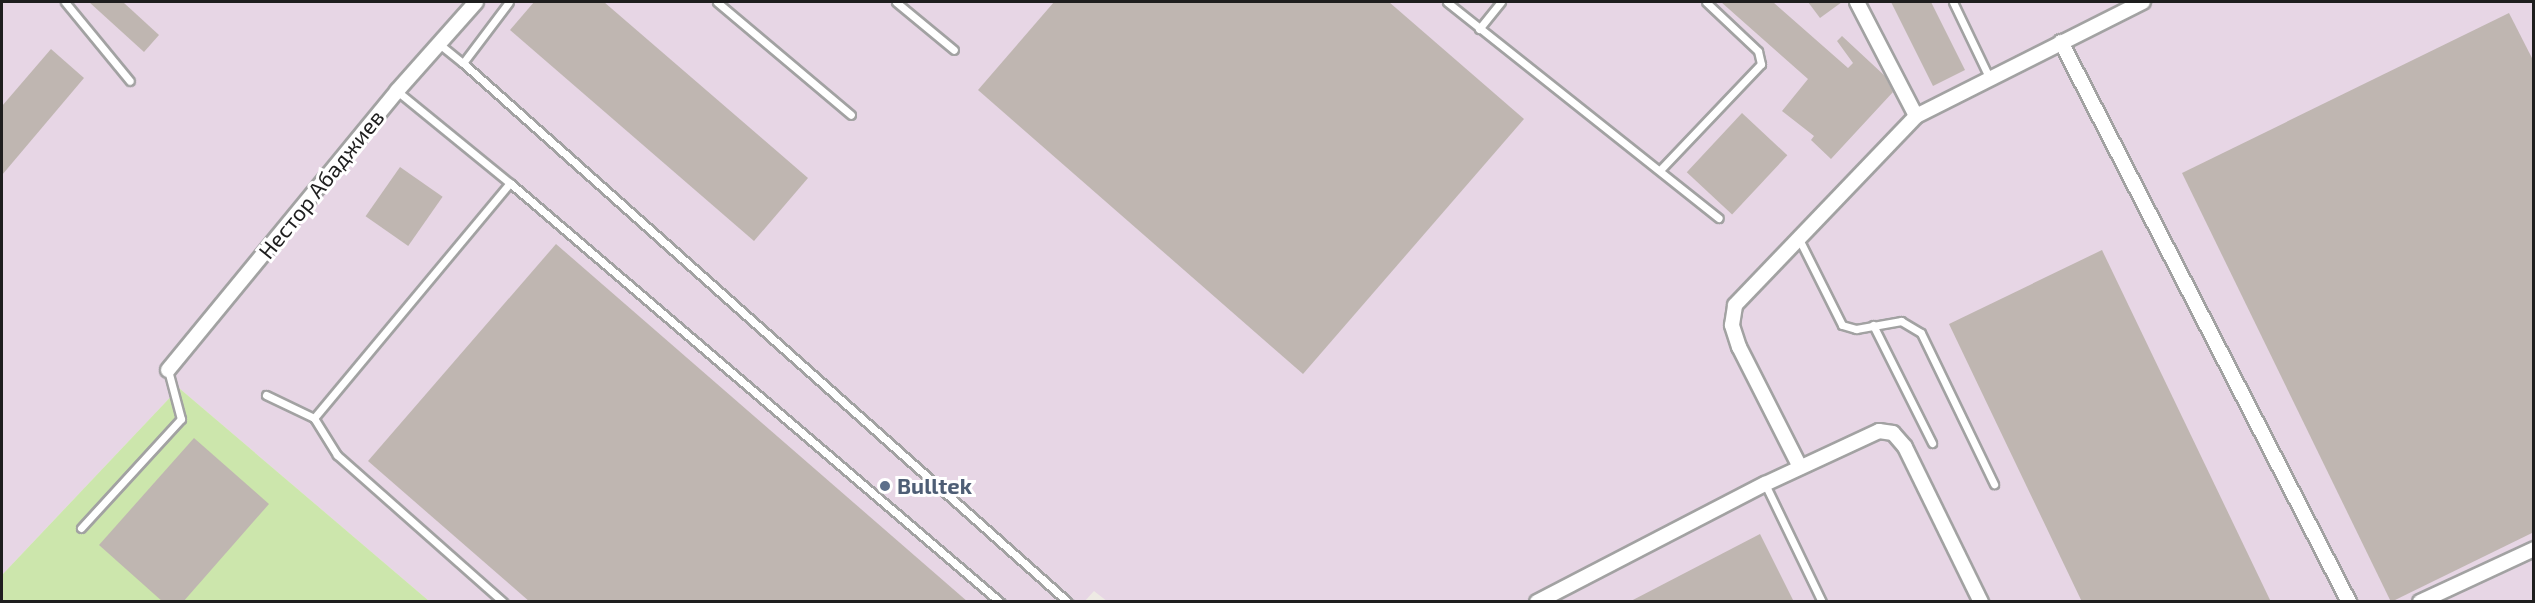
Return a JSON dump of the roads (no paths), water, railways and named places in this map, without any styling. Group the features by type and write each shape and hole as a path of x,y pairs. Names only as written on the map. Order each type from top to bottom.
{"street":[{"name":"Нестор Абаджиев","path":"168,370 397,91 476,2"},
{"path":"1857,2 1916,116"},
{"path":"1800,467 1739,347 1732,325 1735,305 1916,116 1989,77 2143,2"},
{"path":"2061,42 2349,602"},
{"path":"1537,602 1765,484 1879,431 1893,433 1905,447 1981,602"},
{"path":"2420,602 2534,549"}],"lane":[{"path":"65,2 130,81"},
{"path":"463,63 509,2"},
{"path":"717,2 851,115"},
{"path":"896,2 954,50"},
{"path":"1447,2 1661,169 1719,218"},
{"path":"1479,29 1501,2"},
{"path":"1661,169 1761,64 1758,51 1706,2"},
{"path":"1953,2 1989,77"},
{"path":"438,44 463,63 1068,602"},
{"path":"397,91 510,183 1000,602"},
{"path":"314,418 510,183"},
{"path":"1799,239 1842,325 1856,329 1901,321 1921,333 1994,484"},
{"path":"1873,325 1932,443"},
{"path":"81,528 181,419 168,370"},
{"path":"266,394 314,418 338,454 503,602"},
{"path":"1765,484 1822,602"}],"place":[{"name":"Bulltek","path":"885,486"}]}
